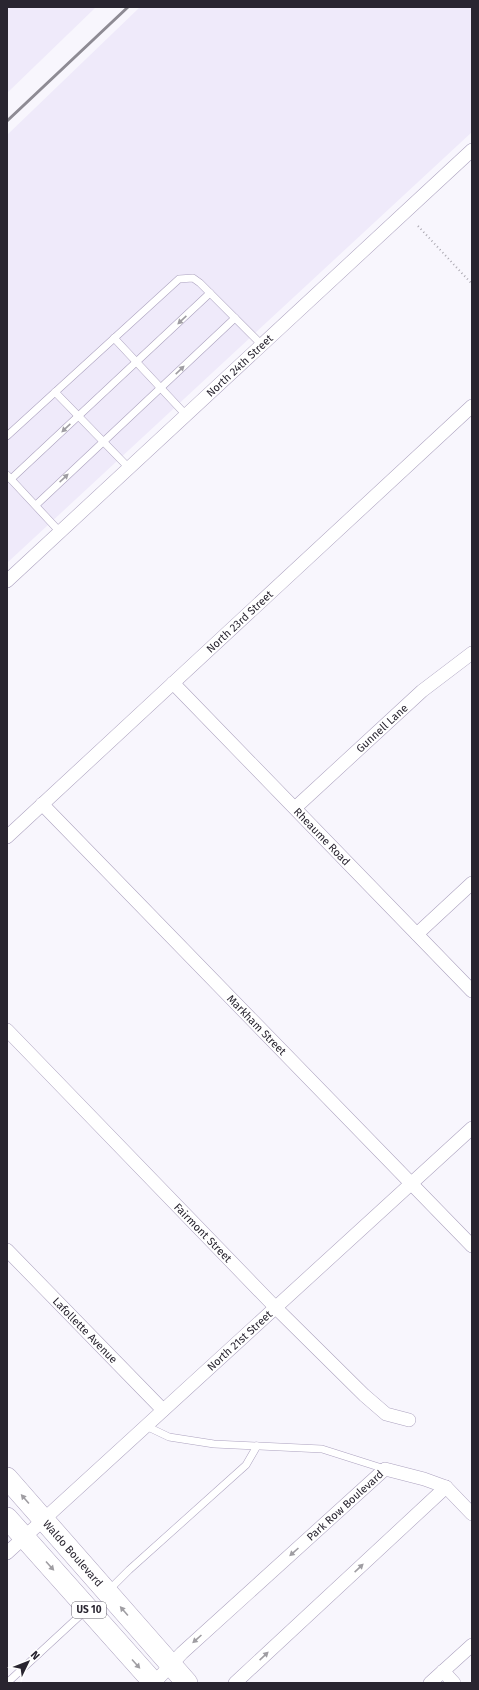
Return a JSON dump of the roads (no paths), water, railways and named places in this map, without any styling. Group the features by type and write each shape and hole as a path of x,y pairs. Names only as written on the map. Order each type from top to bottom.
{"main road":[{"name":"Waldo Boulevard","path":"7,1478 186,1683"},
{"name":"US 10","path":"7,1518 154,1683"}],"street":[{"name":"North 24th Street","path":"7,581 472,150"},
{"name":"North 23rd Street","path":"7,837 472,406"},
{"name":"Gunnell Lane","path":"295,808 422,691 472,653"},
{"name":"Rheaume Road","path":"173,683 472,990"},
{"name":"Markham Street","path":"42,804 472,1246"},
{"path":"417,934 472,882"},
{"name":"Fairmont Street","path":"7,1030 276,1308 364,1395 386,1414 409,1420"},
{"name":"North 21st Street","path":"7,1553 472,1128"},
{"name":"Lafollette Avenue","path":"7,1250 163,1410"},
{"name":"Park Row Boulevard","path":"154,1683 170,1665 385,1469 424,1479 446,1487"},
{"path":"235,1683 446,1487 472,1514"},
{"path":"430,1683 472,1645"},
{"path":"443,1671 454,1683"}],"lane":[{"path":"7,436 179,279 193,278 262,345"},
{"path":"60,532 9,477 137,363 210,293"},
{"path":"36,505 235,318"},
{"path":"114,338 186,415"},
{"path":"55,392 129,468"},
{"path":"146,1426 169,1437 214,1444 322,1449 385,1469"},
{"path":"107,1592 129,1570 246,1465 257,1446"},
{"path":"7,1683 87,1609"}],"railway":[{"path":"7,121 128,7"}]}
